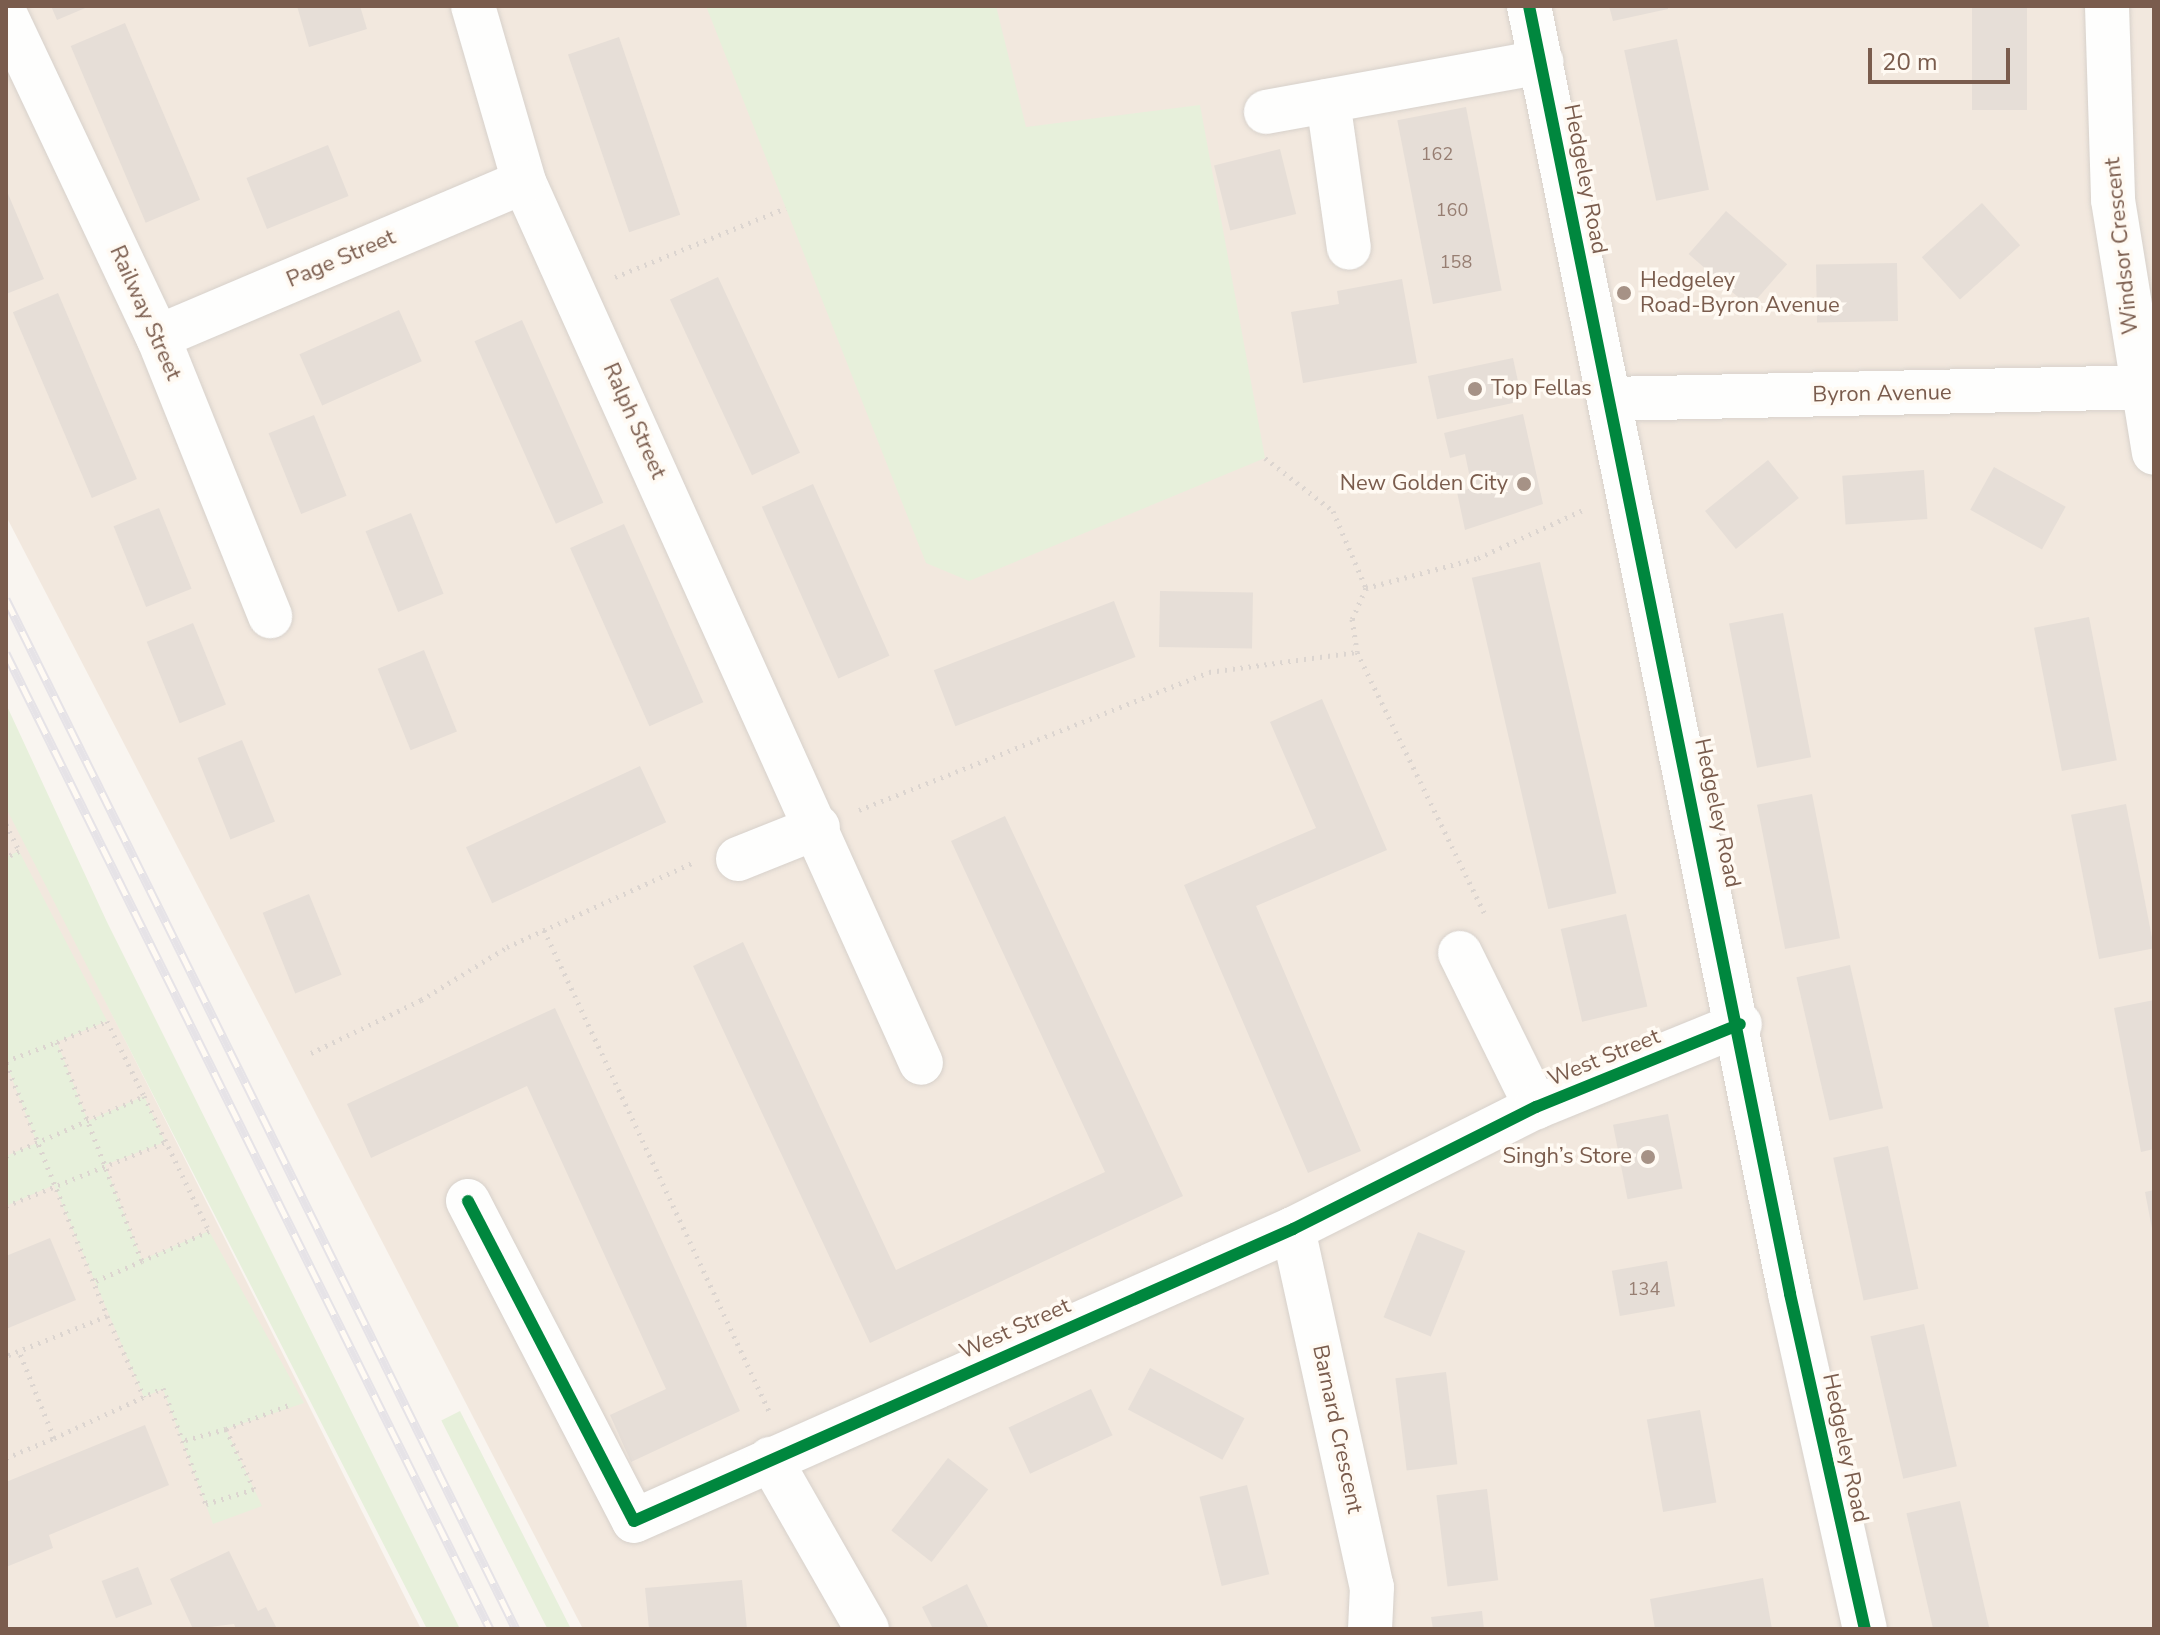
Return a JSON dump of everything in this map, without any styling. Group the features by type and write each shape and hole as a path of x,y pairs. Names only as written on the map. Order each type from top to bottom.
{"street":[{"name":"Ralph Street","path":"473,6 524,182 818,827 921,1063"},
{"name":"Hedgeley Road","path":"1529,6 1740,1024 1790,1294 1865,1629"},
{"name":"Windsor Crescent","path":"2107,6 2113,200 2147,388 2154,453"},
{"name":"Railway Street","path":"6,16 158,337 270,616"},
{"path":"1266,112 1541,62"},
{"path":"1328,101 1349,248"},
{"name":"Page Street","path":"158,337 524,182"},
{"name":"Byron Avenue","path":"1609,399 2147,388"},
{"path":"738,859 818,827"},
{"name":"West Street","path":"1460,953 1536,1107"},
{"name":"West Street","path":"468,1201 634,1521 1293,1229 1536,1107 1740,1024"},
{"name":"Barnard Crescent","path":"1293,1229 1372,1587 1370,1629"},
{"path":"779,1455 867,1629"}],"path":[{"path":"577,293 786,208"},
{"path":"1265,458 1333,511 1366,588 1352,619 1357,652 1494,932 1460,953"},
{"path":"1366,588 1478,558 1629,488"},
{"path":"818,827 1209,672 1357,652"},
{"path":"6,824 19,851 6,857"},
{"path":"311,1053 544,930 698,861 738,859"},
{"path":"544,930 779,1455"},
{"path":"93,1282 209,1231 107,1021 6,1062 54,1185 93,1282 107,1316 144,1397"},
{"path":"57,1042 142,1261"},
{"path":"6,1156 144,1096"},
{"path":"6,1206 165,1142"},
{"path":"6,1356 107,1316"},
{"path":"19,1351 54,1438"},
{"path":"6,1458 163,1388 206,1504 254,1489 226,1429"},
{"path":"182,1441 226,1429 289,1405"}],"shaded area":[{"path":"6,6 2154,6 2154,1629 583,1629 6,516"},
{"path":"6,803 421,1629 6,1629"}],"green space":[{"path":"706,6 996,6 1026,127 1200,105 1265,458 969,581 926,563"},
{"path":"6,704 107,922 460,1629 427,1629 6,808"},
{"path":"19,851 107,1021 57,1042 88,1121 144,1096 165,1142 105,1165 142,1260 209,1231 304,1403 226,1429 262,1506 213,1524 163,1389 144,1397 54,1185 6,1206 6,1156 37,1143 6,1063 6,857"},
{"path":"460,1411 571,1628 548,1629 441,1421"}],"building":[{"path":"51,6 90,6 57,20"},
{"path":"297,6 360,6 367,29 309,47"},
{"path":"1609,6 1668,6 1668,9 1613,21"},
{"path":"1972,6 2027,6 2027,110 1972,110"},
{"path":"125,23 200,200 146,223 71,46"},
{"path":"619,37 680,215 629,232 568,55"},
{"path":"1677,39 1709,190 1656,201 1624,50"},
{"path":"1466,107 1502,291 1433,304 1397,120"},
{"path":"328,145 349,196 267,229 246,178"},
{"path":"1280,149 1296,214 1230,230 1214,165"},
{"path":"6,189 44,279 6,294"},
{"path":"1982,203 2020,245 1960,300 1922,257"},
{"path":"1726,211 1787,264 1750,307 1689,254"},
{"path":"1897,263 1898,321 1817,322 1816,264"},
{"path":"718,277 800,453 752,475 670,299"},
{"path":"1402,279 1417,363 1303,383 1291,312 1339,304 1337,291"},
{"path":"58,293 137,479 92,498 13,312"},
{"path":"399,310 422,361 322,405 299,354"},
{"path":"522,320 603,503 556,524 474,341"},
{"name":"Top Fellas","path":"1513,358 1522,401 1437,419 1428,376"},
{"path":"1523,414 1543,504 1465,530 1457,492 1472,488 1465,454 1450,458 1444,433"},
{"path":"314,415 347,496 301,514 269,433"},
{"path":"1768,460 1799,498 1736,549 1705,511"},
{"path":"1994,467 2066,507 2042,550 1970,510"},
{"path":"1924,470 1927,519 1846,525 1842,476"},
{"path":"813,484 889,656 838,679 762,507"},
{"path":"159,508 192,589 146,607 114,526"},
{"path":"411,513 444,594 398,612 366,531"},
{"path":"624,524 703,702 649,726 570,548"},
{"path":"1540,562 1616,893 1548,909 1472,578"},
{"path":"1160,591 1253,593 1252,649 1159,647"},
{"path":"1114,601 1136,657 955,726 934,670"},
{"path":"1783,613 1811,757 1757,768 1729,623"},
{"path":"2089,617 2117,760 2062,771 2034,628"},
{"path":"193,623 226,705 180,723 147,642"},
{"path":"424,650 457,732 411,750 378,669"},
{"path":"1322,699 1387,850 1256,906 1361,1151 1308,1173 1184,885 1316,828 1270,722"},
{"path":"242,740 275,822 230,840 197,758"},
{"path":"640,766 666,822 492,903 466,847"},
{"path":"1812,794 1840,938 1785,949 1757,805"},
{"path":"2126,804 2154,948 2099,959 2071,815"},
{"path":"1005,816 1183,1196 870,1343 693,966 743,942 896,1270 1105,1172 951,841"},
{"path":"309,894 342,975 295,993 263,913"},
{"path":"1626,914 1647,1007 1582,1022 1561,929"},
{"path":"1850,965 1883,1108 1829,1121 1796,977"},
{"path":"2154,1000 2154,1149 2141,1152 2114,1008"},
{"path":"555,1008 740,1411 631,1462 610,1415 666,1389 527,1086 371,1158 347,1104"},
{"name":"Singh’s Store","path":"1668,1114 1683,1189 1628,1199 1613,1125"},
{"path":"1888,1146 1918,1289 1864,1300 1833,1158"},
{"path":"2154,1190 2154,1234 2153,1234 2145,1192"},
{"path":"1418,1232 1465,1251 1431,1336 1384,1317"},
{"path":"50,1238 76,1300 6,1329 6,1256"},
{"path":"1667,1261 1675,1306 1620,1316 1612,1271"},
{"path":"1924,1324 1957,1466 1903,1479 1870,1336"},
{"path":"1150,1368 1244,1418 1222,1460 1128,1409"},
{"path":"1446,1372 1457,1464 1407,1471 1395,1378"},
{"path":"1091,1389 1113,1435 1030,1474 1009,1427"},
{"path":"1700,1410 1716,1503 1663,1512 1647,1419"},
{"path":"145,1425 169,1485 49,1535 53,1548 6,1567 6,1482"},
{"path":"948,1458 988,1489 932,1562 891,1530"},
{"path":"1247,1485 1269,1574 1222,1586 1199,1497"},
{"path":"1487,1489 1498,1580 1448,1587 1436,1495"},
{"path":"1960,1501 1989,1629 1933,1629 1906,1513"},
{"path":"229,1551 258,1611 266,1607 277,1629 236,1629 234,1624 193,1629 170,1579"},
{"path":"138,1567 152,1604 116,1618 102,1581"},
{"path":"1763,1578 1772,1629 1655,1629 1650,1599"},
{"path":"742,1580 747,1629 649,1629 645,1588"},
{"path":"967,1584 989,1629 933,1629 922,1607"},
{"path":"1482,1611 1484,1629 1433,1629 1431,1617"}],"railway":[{"path":"6,599 516,1629"},
{"path":"6,653 490,1629"}],"cycle path":[{"path":"1529,6 1790,1294 1865,1629"},
{"path":"468,1201 634,1521 1293,1229 1536,1107 1740,1024"}],"place":[{"name":"Hedgeley Road-Byron Avenue","path":"1624,293"},
{"name":"Top Fellas","path":"1475,389"},
{"name":"New Golden City","path":"1524,484"},
{"name":"Singh’s Store","path":"1648,1157"}]}
